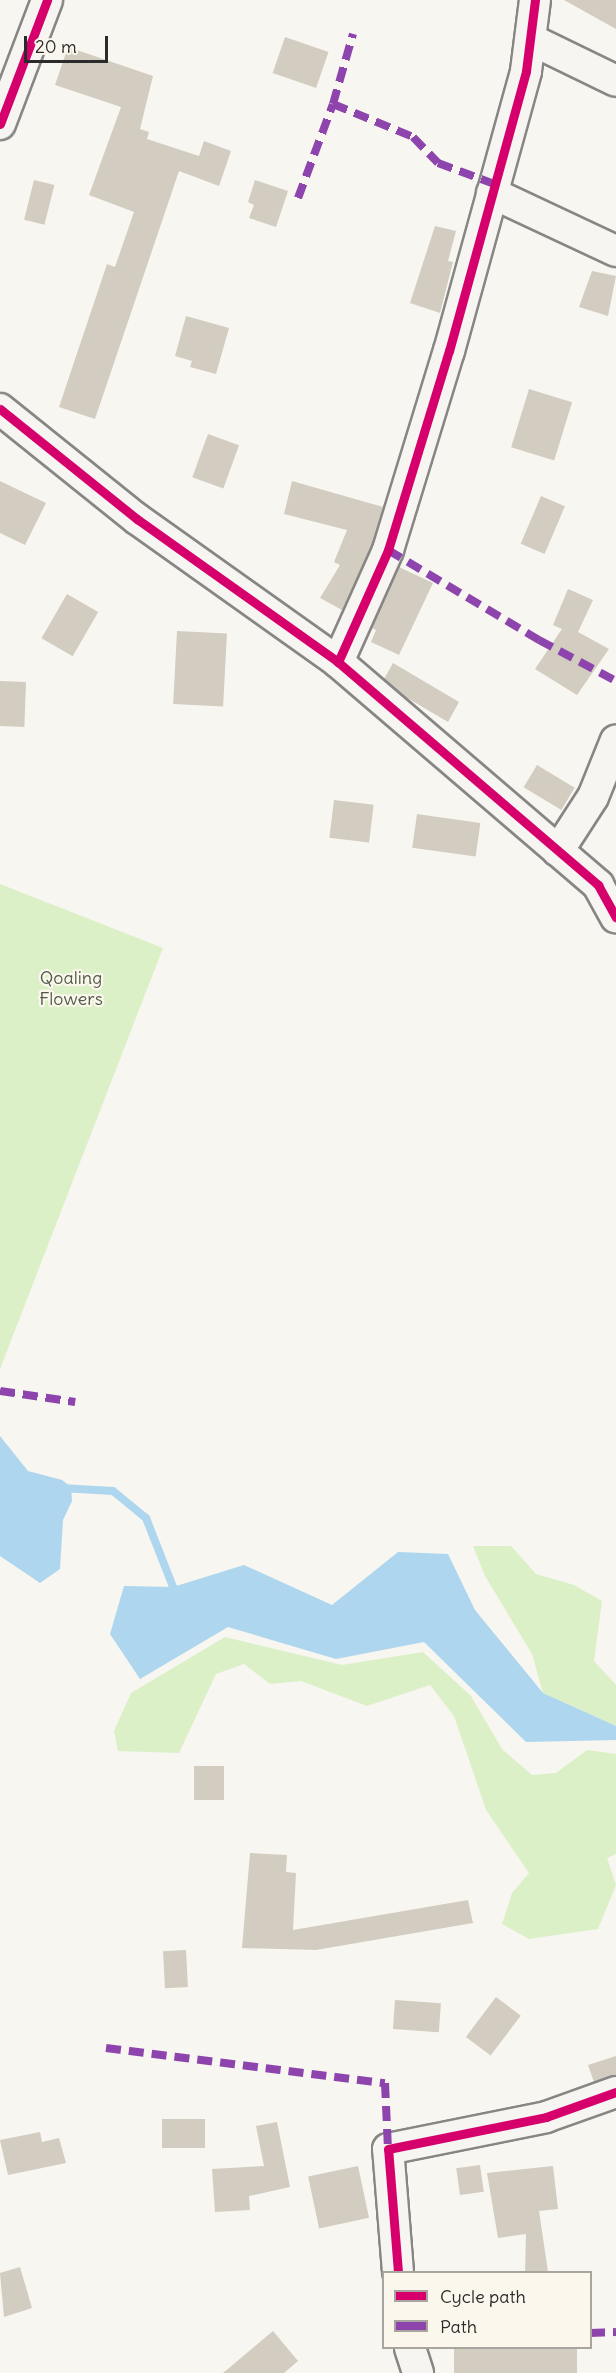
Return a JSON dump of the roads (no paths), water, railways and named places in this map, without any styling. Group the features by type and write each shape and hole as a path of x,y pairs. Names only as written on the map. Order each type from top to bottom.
{"street":[{"path":"0,124 47,0"},
{"path":"338,662 388,550 450,351 532,40 535,0"},
{"path":"532,40 616,81"},
{"path":"492,193 616,251"},
{"path":"0,410 137,519 338,662 558,851 607,883 616,917"},
{"path":"558,851 593,797 616,740"},
{"path":"398,2271 388,2149 546,2117 616,2092"},
{"path":"410,2349 418,2373"}],"water":[{"path":"0,1436 28,1471 62,1480 71,1487 72,1501 63,1520 60,1569 40,1583 0,1556"},
{"path":"398,1552 448,1554 475,1610 543,1693 616,1726 616,1740 526,1742 424,1642 336,1659 228,1627 140,1679 110,1634 124,1586 173,1587 244,1565 332,1605"}],"waterway":[{"path":"61,1488 113,1491 146,1518 173,1587 180,1595"}],"park label":[{"name":"Qoaling Flowers","path":"71,989"}]}
